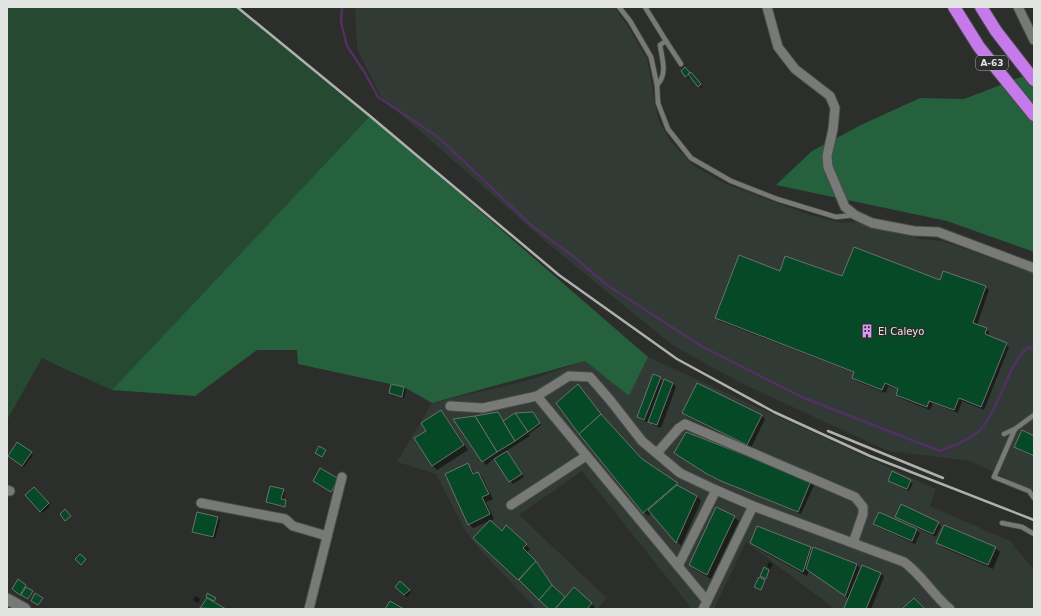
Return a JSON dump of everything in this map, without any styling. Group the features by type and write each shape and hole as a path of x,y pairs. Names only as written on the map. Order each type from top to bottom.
{"highway":[{"name":"A-63","path":"954,7 979,47 1034,116"},
{"name":"A-63","path":"981,7 996,31 1034,80"}],"street":[{"path":"767,7 778,47 795,69 830,96 835,108 834,129 827,156 828,167 844,207 855,215 872,223 914,231 938,232 1034,268"},
{"path":"1018,7 1034,40"},
{"path":"450,406 483,408 537,396 569,376 590,377 642,441 680,473 753,506 904,562 919,575 939,599 950,609"},
{"path":"537,396 678,566 705,605 753,506"},
{"path":"656,453 679,428 685,424 855,497 863,507 863,514 853,543"},
{"path":"511,505 586,456"},
{"path":"309,609 342,477"},
{"path":"678,566 716,490"},
{"path":"201,503 285,519 293,526 327,536"},
{"path":"7,599 25,609"}],"lane":[{"path":"619,7 630,21 650,57 657,85 658,103 668,129 691,158 731,181 777,199 836,217 855,215"},
{"path":"645,7 681,64"},
{"path":"657,85 662,80 663,71 660,45 666,41"},
{"path":"1004,434 1015,429 1034,414"},
{"path":"1015,429 994,477 1029,491 1034,498"},
{"path":"1002,524 1022,527 1034,534"}],"shaded area":[{"path":"355,7 614,7 628,26 647,59 658,119 671,142 694,166 726,184 810,215 841,223 856,222 921,239 942,241 1034,273 1034,491 970,461 888,451 741,383 672,345 546,242 381,97 357,49"},
{"path":"648,357 936,489 930,506 1010,541 1034,570 1034,609 835,609 746,542 714,609 692,609 582,471 519,515 607,598 597,609 536,609 482,552 466,532 436,474 397,462 432,403 526,381 585,361 629,396"}],"green space":[{"path":"7,7 237,7 370,116 112,390 42,358 7,420"},
{"path":"1034,72 1034,252 947,221 776,185 812,151 863,124 920,98 964,99"},
{"path":"370,116 648,357 629,396 585,361 432,403 404,387 298,364 297,350 257,350 195,396 112,390"}],"building":[{"path":"685,67 690,73 685,77 681,71"},
{"path":"691,72 701,84 698,87 688,74"},
{"name":"El Caleyo","path":"854,247 940,280 943,271 986,286 973,323 987,328 985,334 1007,343 981,407 959,398 954,410 929,401 927,407 896,395 898,389 885,383 882,390 852,378 854,372 715,318 739,255 780,271 785,256 842,276"},
{"path":"653,374 661,377 644,420 637,417"},
{"path":"664,379 673,383 657,425 648,422"},
{"path":"697,383 762,415 747,445 682,413"},
{"path":"391,384 404,387 402,397 389,393"},
{"path":"578,384 601,414 579,434 556,403"},
{"path":"441,410 464,445 432,466 414,438 426,431 421,423"},
{"path":"498,412 515,441 497,452 475,416"},
{"path":"533,412 540,423 528,432 515,413"},
{"path":"515,413 528,432 515,441 503,421"},
{"path":"601,414 642,459 678,483 643,513 579,434"},
{"path":"475,416 497,452 482,462 453,419"},
{"path":"1022,430 1034,436 1034,456 1014,447"},
{"path":"686,432 811,481 798,512 721,481 674,453"},
{"path":"17,442 32,452 22,466 8,456"},
{"path":"319,446 326,450 322,457 315,453"},
{"path":"507,451 522,474 509,482 494,459"},
{"path":"468,463 473,474 478,472 489,494 482,497 490,514 468,525 445,474"},
{"path":"320,468 339,479 331,492 313,481"},
{"path":"892,471 911,480 907,489 888,481"},
{"path":"677,485 697,496 676,543 648,510"},
{"path":"270,486 284,489 281,499 286,500 285,507 266,502"},
{"path":"34,487 49,503 40,512 25,495"},
{"path":"901,504 939,522 933,534 895,517"},
{"path":"716,507 735,516 707,575 689,565"},
{"path":"65,509 71,516 65,521 60,514"},
{"path":"197,512 218,517 213,537 192,532"},
{"path":"879,512 917,529 912,541 873,524"},
{"path":"490,520 502,531 506,525 527,544 523,548 536,561 518,580 473,538"},
{"path":"944,525 996,547 988,565 936,543"},
{"path":"757,526 811,547 803,572 750,543"},
{"path":"813,547 857,564 845,596 806,569"},
{"path":"80,554 86,559 81,565 75,559"},
{"path":"536,561 552,585 539,600 519,580"},
{"path":"862,565 881,573 866,609 846,609 844,608"},
{"path":"764,567 769,570 766,579 760,576"},
{"path":"759,577 765,580 761,590 754,587"},
{"path":"18,579 26,585 20,595 12,589"},
{"path":"400,581 410,590 404,595 395,587"},
{"path":"552,585 565,597 555,609 549,609 539,600"},
{"path":"26,587 33,591 28,599 21,595"},
{"path":"574,587 592,603 587,609 555,609"},
{"path":"35,593 43,598 38,605 31,601"},
{"path":"207,593 216,598 214,601 206,597"},
{"path":"207,598 226,609 200,608"},
{"path":"914,598 925,609 903,609 903,608"},
{"path":"390,601 404,609 385,609"}],"waterway":[{"path":"342,7 341,22 347,46 365,73 378,97 438,137 531,225 574,257 607,285 701,346 804,398 940,451 965,441 980,430 992,413 1015,363 1028,347 1034,349"}],"railway":[{"path":"237,7 370,116 559,275 677,359 774,412 870,456 1034,520"},
{"path":"828,431 943,478"}],"place":[{"name":"El Caleyo","path":"867,331"}]}
